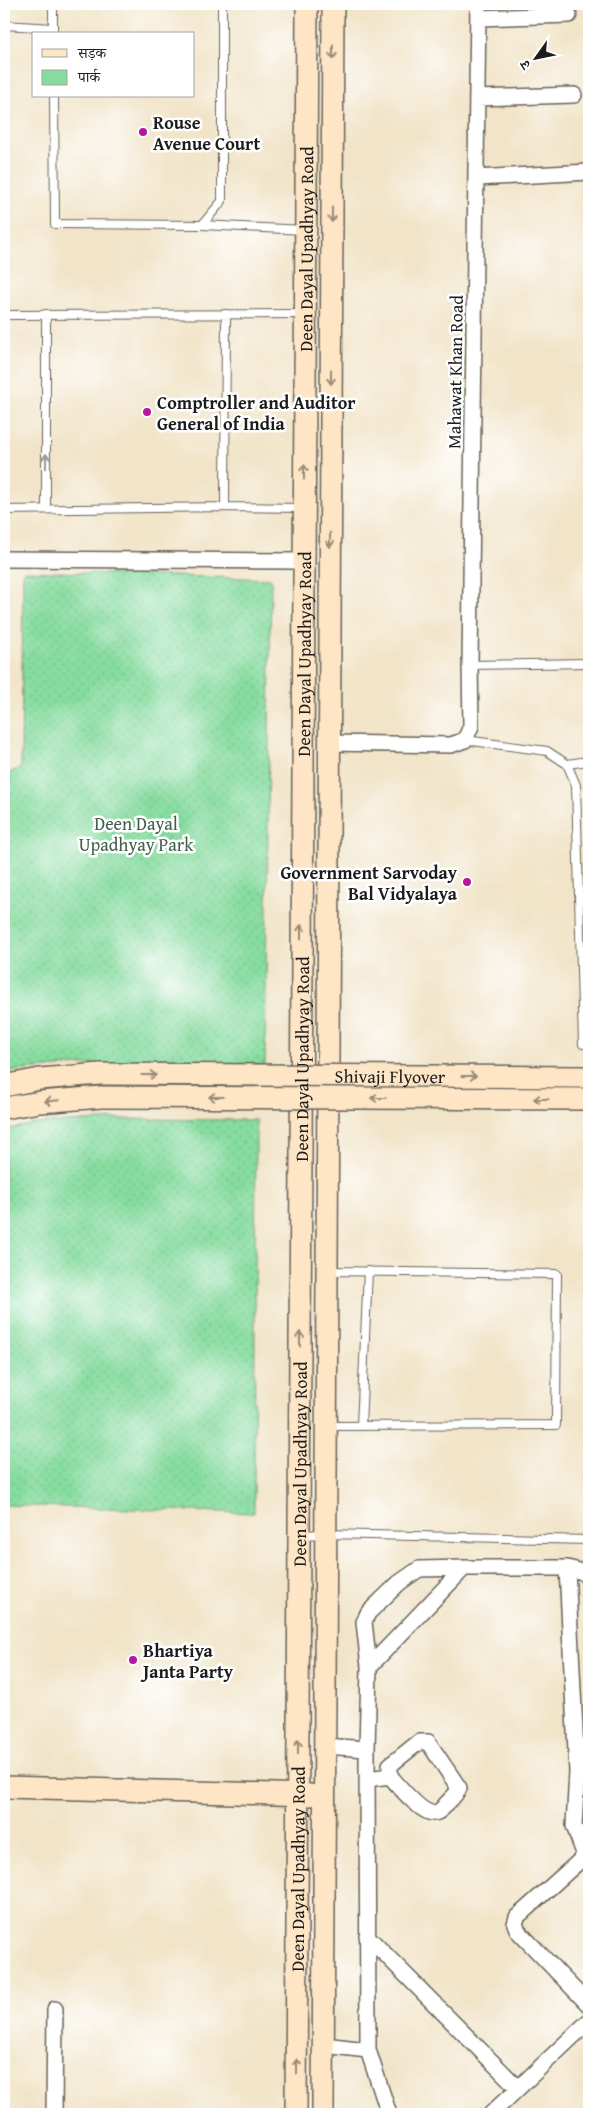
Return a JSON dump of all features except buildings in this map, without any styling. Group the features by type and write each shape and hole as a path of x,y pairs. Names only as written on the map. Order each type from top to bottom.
{"main road":[{"name":"Deen Dayal Upadhyay Road","path":"296,2114 307,4"},
{"name":"Deen Dayal Upadhyay Road","path":"322,2114 333,4"},
{"name":"Shivaji Flyover","path":"4,1086 40,1079 100,1074 589,1077"},
{"name":"Shivaji Flyover","path":"4,1108 40,1102 101,1097 589,1099"},
{"path":"4,1787 298,1796 324,1794"}],"street":[{"path":"478,11 569,15"},
{"name":"Mahawat Khan Road","path":"465,740 471,726 470,664 478,11"},
{"path":"477,98 574,95"},
{"path":"476,178 589,172"},
{"path":"4,559 303,560"},
{"path":"329,743 450,745 465,740"},
{"path":"369,1667 464,1568"},
{"path":"568,1568 577,1772 574,1826 587,1858 517,1917 515,1924 518,1931 589,2005"},
{"path":"389,2114 368,2050 367,1749 369,1667 364,1622 368,1613 399,1583 419,1569 568,1568 583,1572 589,1579"},
{"path":"424,1741 428,1742 459,1788 457,1793 439,1811 429,1812 411,1799 390,1776 390,1765 419,1742 424,1741"},
{"path":"324,1746 367,1749"},
{"path":"367,1779 390,1776"},
{"path":"368,1936 518,2088"},
{"path":"54,2114 55,2009"},
{"path":"490,2114 589,2021"},
{"path":"323,2045 368,2050"}],"lane":[{"path":"4,25 53,31 53,4"},
{"path":"202,225 222,201 222,4"},
{"path":"54,98 55,224 202,225 305,230"},
{"path":"46,314 46,509"},
{"path":"225,507 226,314"},
{"path":"4,315 305,314"},
{"path":"4,510 225,507 303,508"},
{"path":"470,664 589,662"},
{"path":"465,740 547,751 567,764 576,785 584,1044"},
{"path":"567,764 589,761"},
{"path":"326,1271 557,1274 556,1425 326,1426"},
{"path":"362,1426 368,1271"},
{"path":"299,1535 589,1540"}],"green space":[{"name":"Deen Dayal Upadhyay Park","path":"23,571 271,579 265,1065 80,1065 4,1072 4,776 21,767"},
{"path":"117,1119 256,1120 254,1513 4,1505 4,1130 35,1124"}],"place":[{"name":"Rouse Avenue Court","path":"143,132"},
{"name":"Comptroller and Auditor General of India","path":"147,412"},
{"name":"Government Sarvoday Bal Vidyalaya","path":"467,882"},
{"name":"Bhartiya Janta Party","path":"133,1660"}]}
